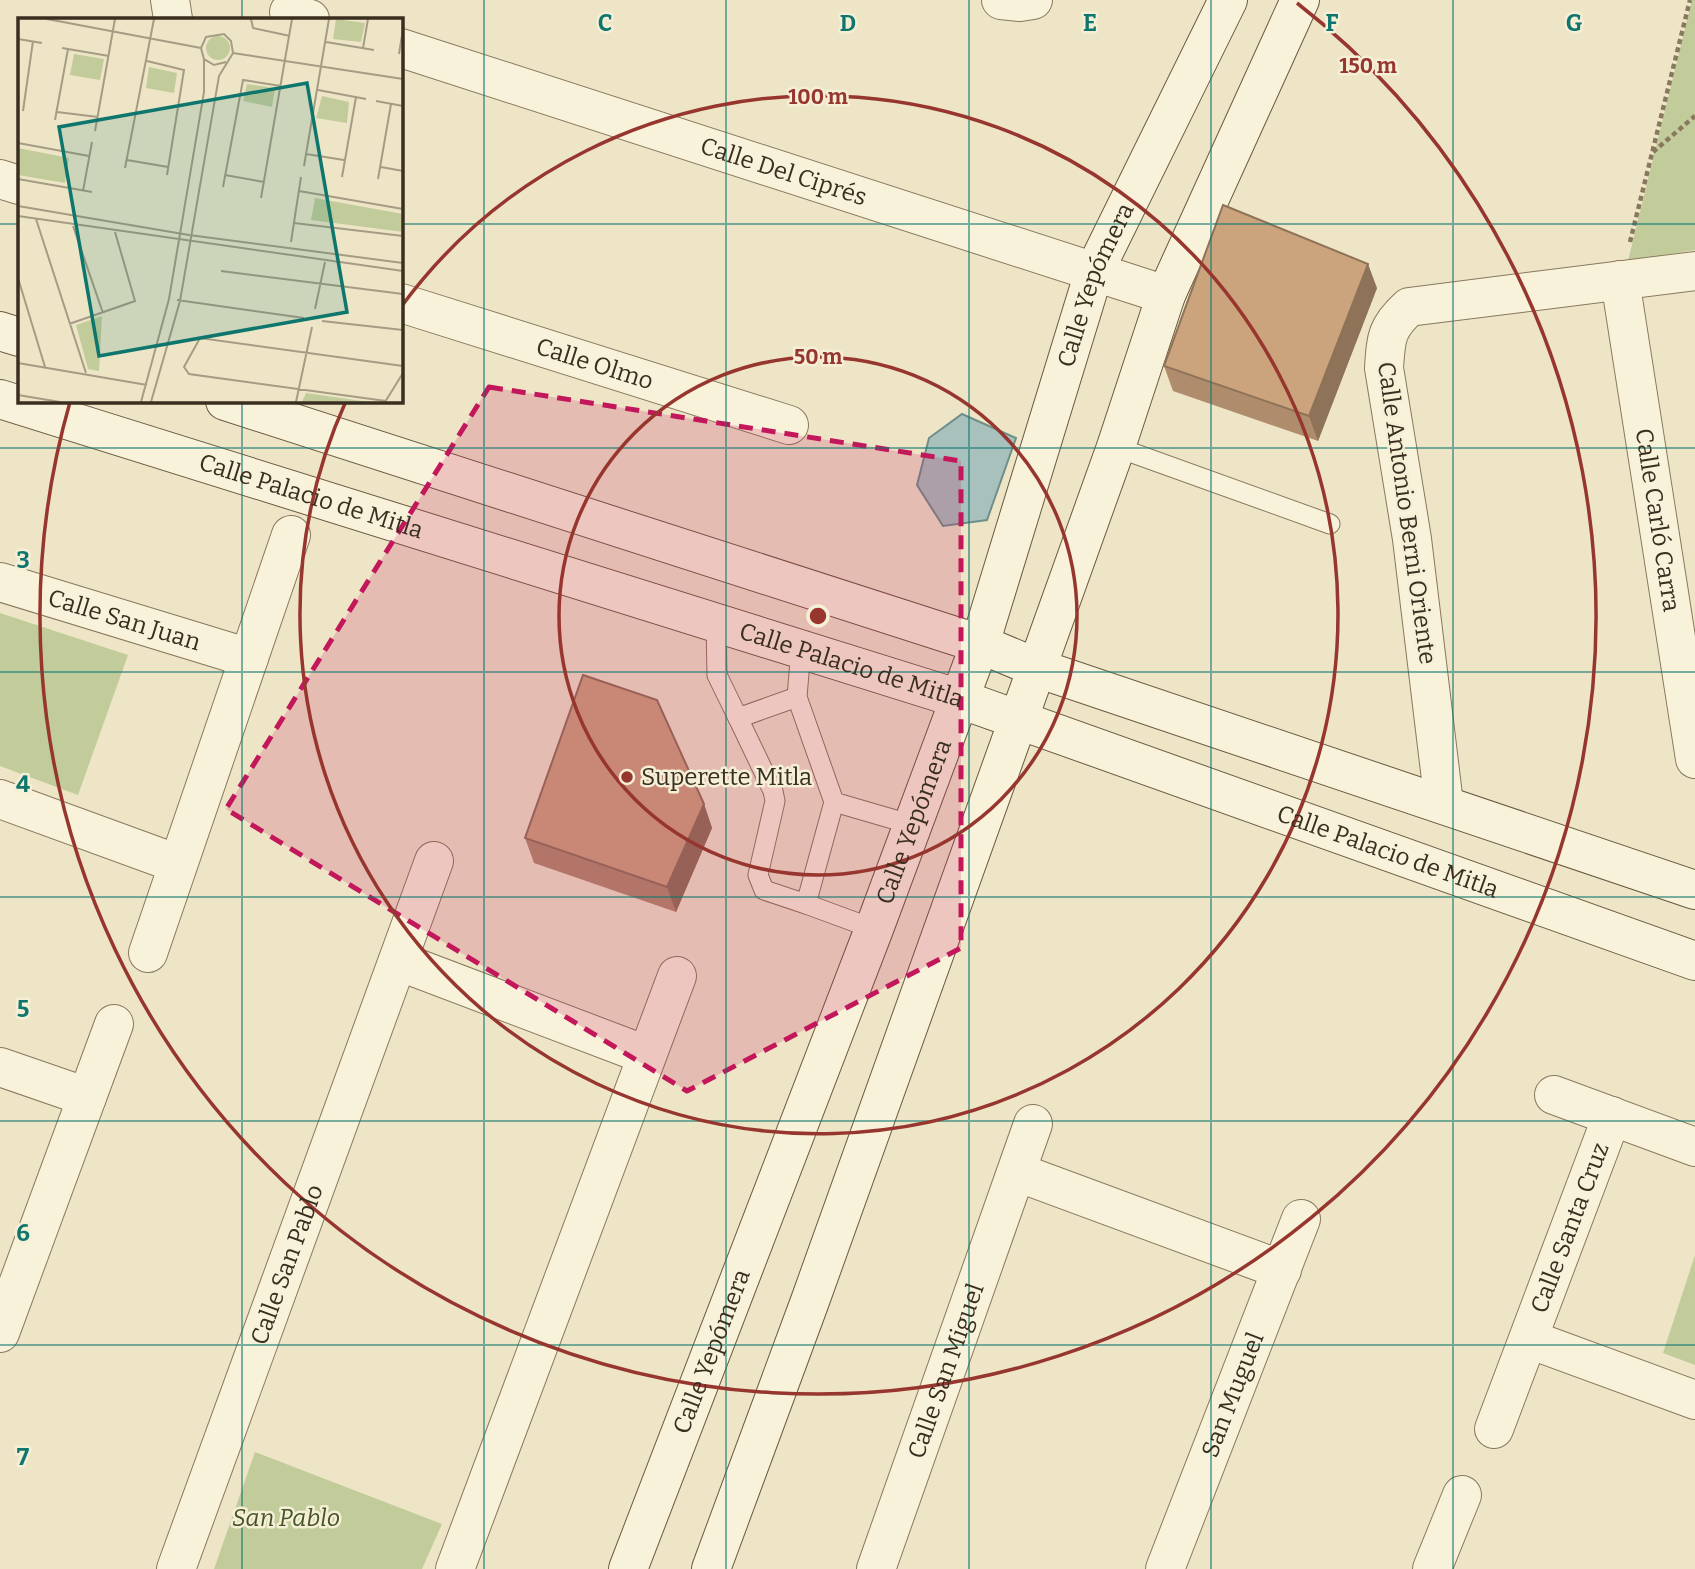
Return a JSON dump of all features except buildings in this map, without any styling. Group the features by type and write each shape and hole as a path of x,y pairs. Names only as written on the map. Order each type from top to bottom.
{"street":[{"path":"170,0 173,18"},
{"path":"1001,0 1033,0"},
{"name":"Calle Yepómera","path":"628,1569 874,929 980,644 1094,272 1228,0"},
{"path":"710,1569 815,1288 1037,668 1116,447 1166,295 1300,0"},
{"name":"Calle Del Ciprés","path":"402,48 1166,295"},
{"path":"0,179 18,185"},
{"name":"Calle Antonio Berni Oriente","path":"1444,804 1412,539 1384,368 1386,342 1393,321 1409,307 1695,271"},
{"name":"Calle Carló Carra","path":"1620,280 1695,759"},
{"name":"Calle Olmo","path":"402,303 789,425"},
{"path":"0,331 18,337"},
{"name":"Calle Palacio de Mitla","path":"0,398 960,699 1695,961"},
{"path":"228,402 980,644 1037,668 1695,890"},
{"path":"148,953 291,535"},
{"name":"Calle San Juan","path":"0,582 249,658"},
{"path":"0,799 178,864"},
{"name":"Calle San Pablo","path":"176,1569 434,861"},
{"path":"398,961 646,1055"},
{"path":"455,1569 677,976"},
{"path":"0,1333 114,1024"},
{"path":"0,1068 87,1097"},
{"name":"Calle Santa Cruz","path":"1554,1095 1695,1147"},
{"name":"Calle Santa Cruz","path":"1494,1429 1612,1116"},
{"name":"Calle San Miguel","path":"876,1569 1033,1124"},
{"path":"1017,1172 1282,1270"},
{"name":"San Muguel","path":"1165,1569 1301,1219"},
{"name":"Calle Santa Cruz","path":"1529,1339 1695,1400"},
{"path":"1432,1569 1462,1496"}],"lane":[{"path":"1116,447 1330,524"},
{"path":"716,622 718,675 774,791 775,801 758,875 759,883 764,890 874,929"},
{"path":"801,649 797,697 834,802 806,904"},
{"path":"738,718 797,697"},
{"path":"834,802 913,825"}],"path":[{"path":"1620,280 1690,0"},
{"path":"1652,153 1695,116"}],"highlighted area":[{"path":"489,387 961,461 961,948 687,1091 226,809"}],"green space":[{"path":"1692,0 1695,0 1695,250 1628,261"},
{"path":"0,613 128,655 78,795 0,766"},
{"path":"1695,1255 1695,1365 1663,1353"},
{"name":"San Pablo","path":"255,1452 442,1524 422,1569 214,1569"}],"water":[{"path":"962,414 1016,438 987,520 943,526 917,485 929,438"}],"place":[{"name":"Superette Mitla","path":"627,777"}]}
